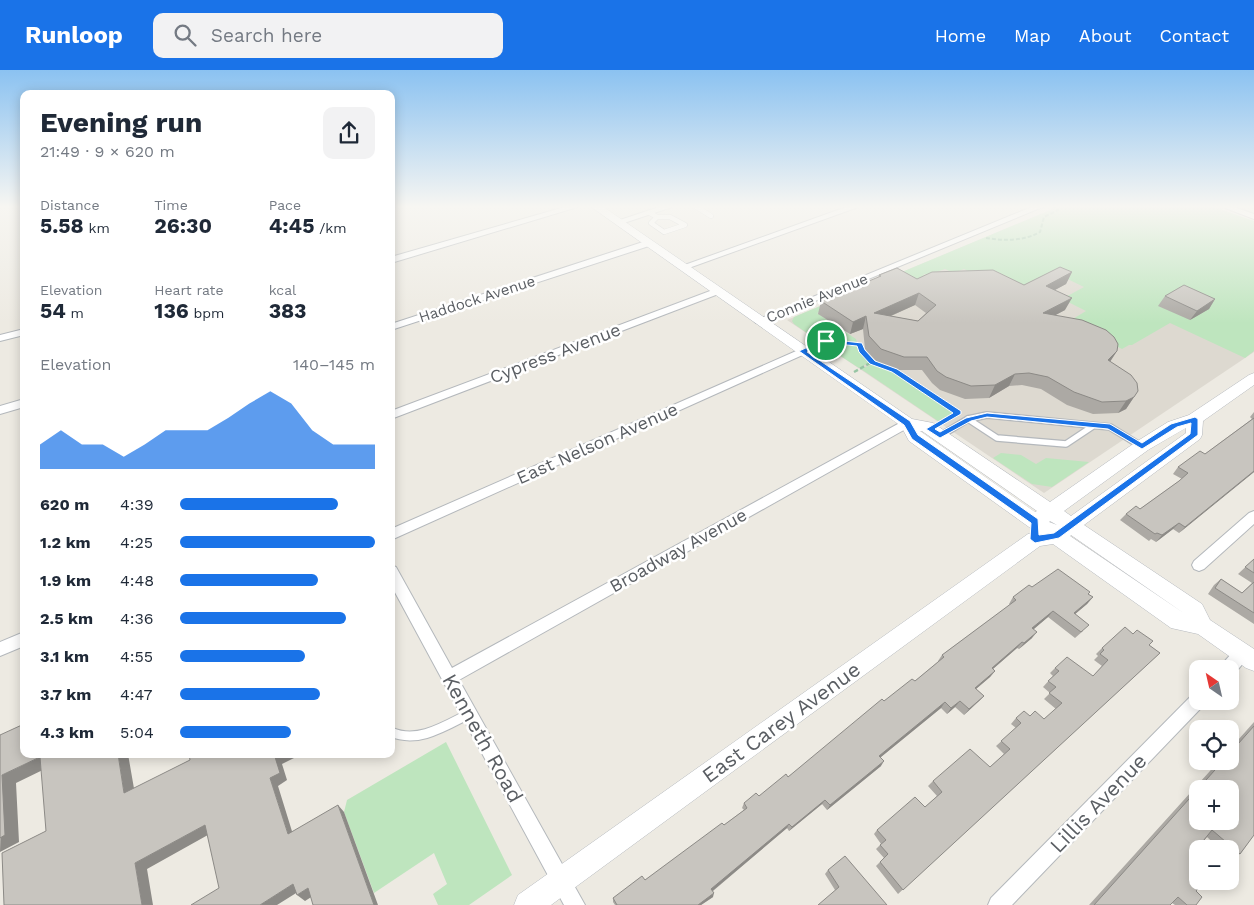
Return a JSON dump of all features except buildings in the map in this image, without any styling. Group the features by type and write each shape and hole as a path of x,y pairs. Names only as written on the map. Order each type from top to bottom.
{"main road":[{"path":"652,245 907,423 935,432 1049,526 1178,622 1203,626 1242,661"},
{"name":"East Carey Avenue","path":"1049,526 1142,446 1174,426 1195,419 1254,378"},
{"name":"East Carey Avenue","path":"528,905 1049,526 1194,435 1195,419"},
{"path":"907,423 915,437 1049,526"}],"street":[{"path":"395,259 443,245"},
{"name":"Haddock Avenue","path":"395,326 643,245"},
{"path":"683,267 746,245"},
{"name":"Connie Avenue","path":"759,321 946,245"},
{"name":"Cypress Avenue","path":"395,413 718,291"},
{"path":"0,338 20,333"},
{"name":"East Nelson Avenue","path":"395,534 803,351"},
{"path":"0,410 20,404"},
{"name":"Broadway Avenue","path":"450,677 907,423"},
{"path":"1198,564 1254,516"},
{"name":"Kenneth Road","path":"395,578 574,905"},
{"path":"0,649 20,641"},
{"name":"Lillis Avenue","path":"998,905 1189,709"}],"lane":[{"path":"935,432 968,419 987,415 1110,427 1142,446"},
{"path":"968,419 996,438 1066,444 1094,426"},
{"path":"395,734 401,737 414,737 470,714"}],"path":[{"path":"803,351 826,341 860,344 861,351 872,362 894,371 958,413 935,432"},
{"path":"841,378 872,362"}],"shaded area":[{"path":"967,245 1254,245 1254,352 1044,493 787,320"}],"green space":[{"path":"967,245 1254,245 1254,351 1245,358 1170,323 1122,349 1068,322 1086,311 1062,299 1084,287 1053,272 1023,299 964,269 954,273 945,269 928,275 923,274 931,281 890,277"},
{"path":"868,286 874,290 817,313 856,339 857,343 825,340 820,342 792,321 794,317"},
{"path":"826,342 858,345 863,356 870,362 859,368 822,344"},
{"path":"873,364 893,372 954,412 938,421 861,369"},
{"path":"1001,453 1021,455 1036,464 1046,458 1089,462 1052,487 1032,484 993,458"},
{"path":"446,742 512,875 469,905 438,905 433,894 447,884 434,853 374,893 344,812 347,800"}],"route":[{"path":"826,341 860,344 861,351 872,362 894,371 958,413 930,429 940,436 968,419 987,415 1110,427 1142,446 1174,426 1195,419 1194,435 1056,536 1035,539 1035,522 915,437 907,423 803,351 826,341"}]}
